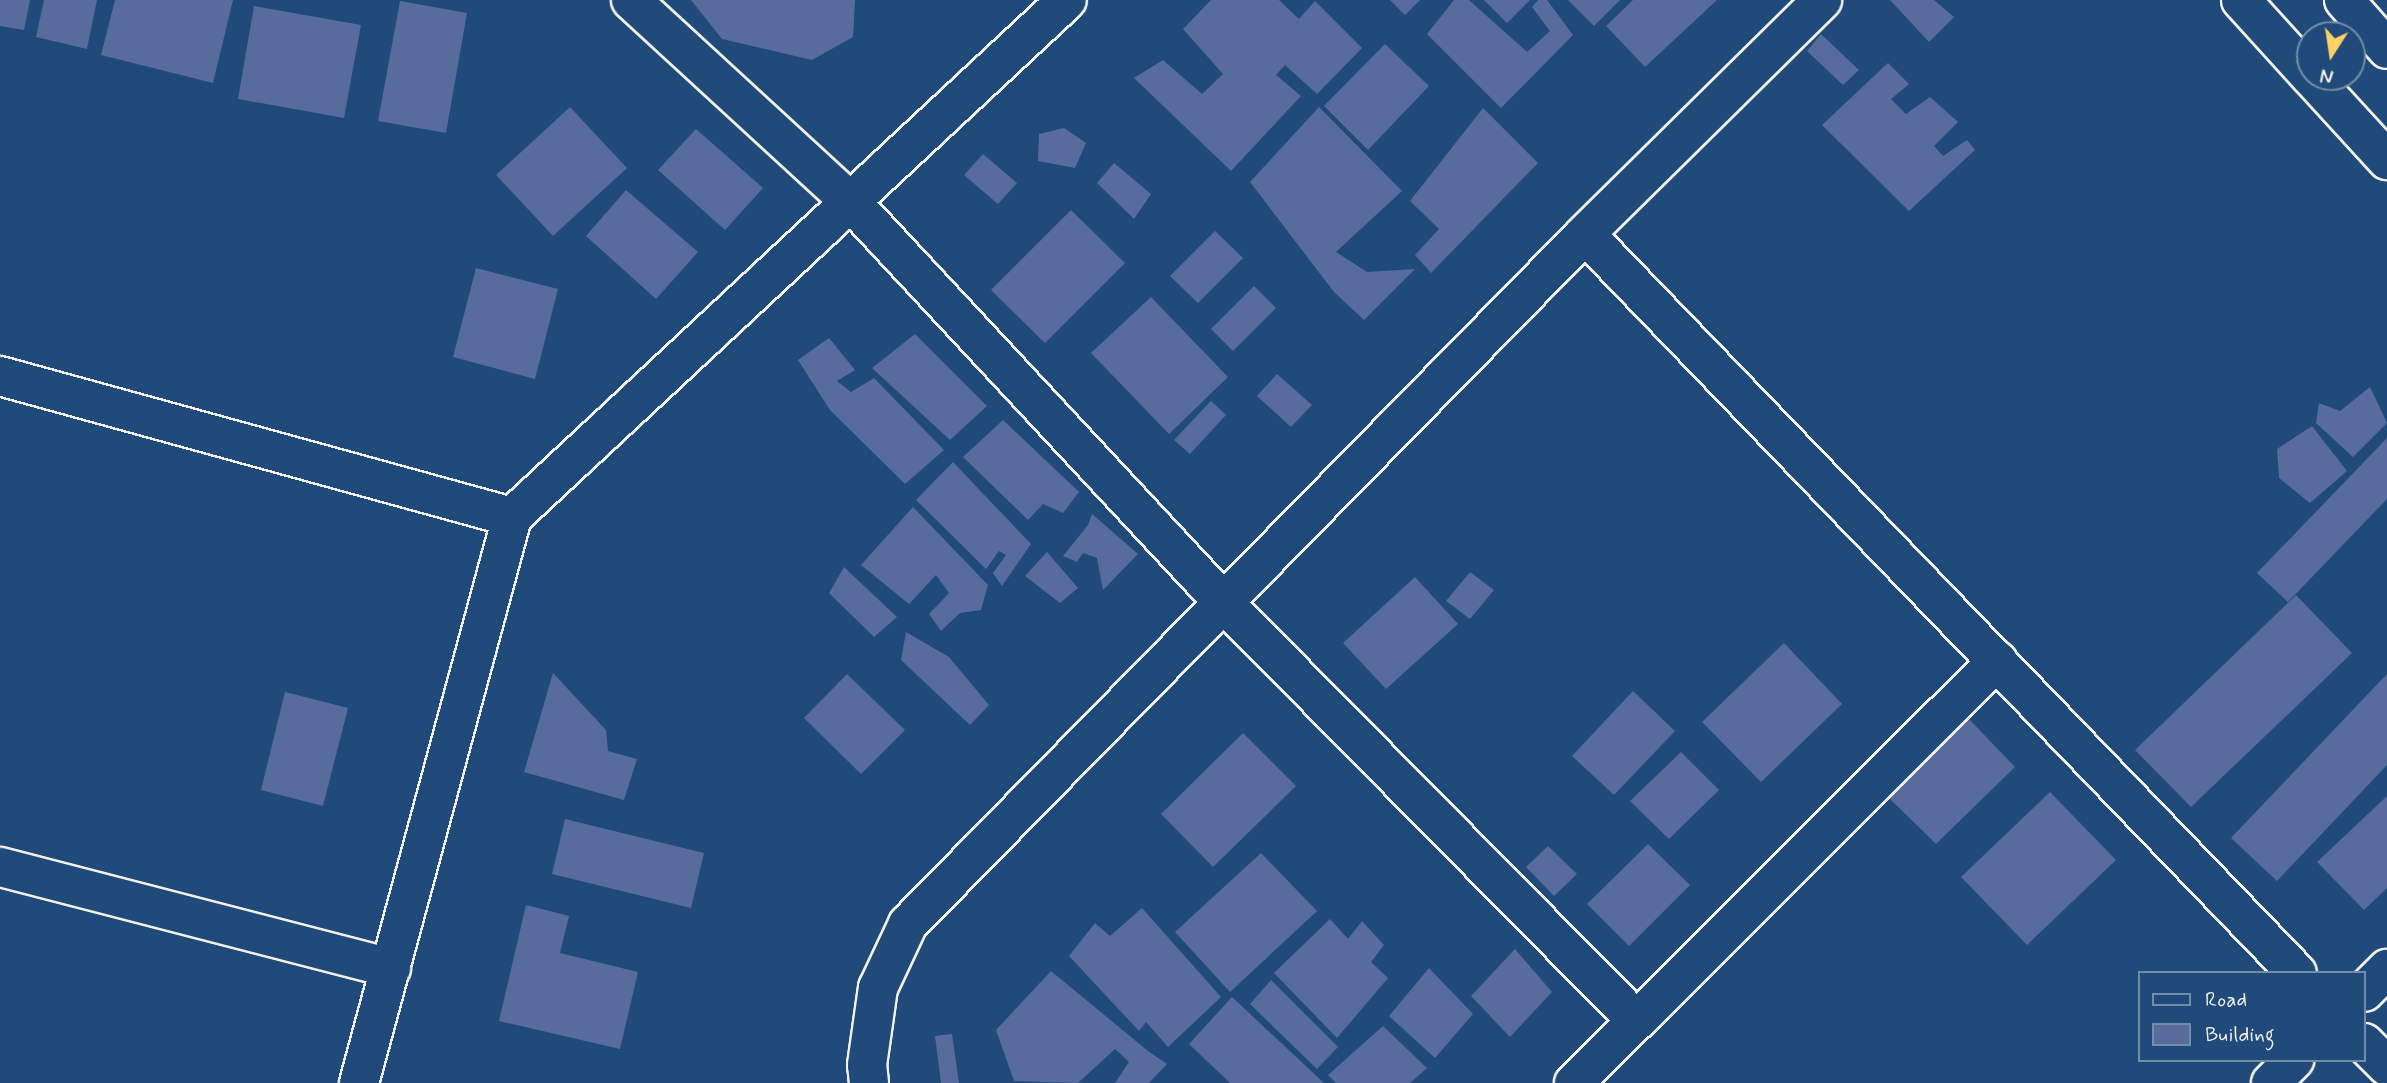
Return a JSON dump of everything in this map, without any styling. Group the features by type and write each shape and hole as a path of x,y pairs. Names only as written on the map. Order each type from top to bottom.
{"street":[{"path":"631,0 852,203 1226,605 1636,1020"},
{"path":"359,1083 512,517 1067,0"},
{"path":"869,1083 867,1065 878,988 908,924 1226,605 1584,234 1822,0"},
{"path":"2241,0 2296,60"},
{"path":"2343,0 2387,49"},
{"path":"2325,91 2387,160"},
{"path":"1584,234 2295,971"},
{"path":"0,376 512,517"},
{"path":"1574,1083 1997,661"},
{"path":"0,867 391,968"},
{"path":"2366,990 2387,969"},
{"path":"2366,1045 2387,1066"},
{"path":"2271,1083 2292,1062"}],"building":[{"path":"0,0 30,0 24,30 0,26"},
{"path":"44,0 97,0 87,49 36,37"},
{"path":"115,0 233,0 213,83 101,55"},
{"path":"691,0 855,0 853,37 812,60 722,39"},
{"path":"1211,0 1279,0 1299,19 1315,1 1362,48 1317,94 1285,65 1276,75 1301,96 1231,171 1134,78 1163,60 1202,94 1223,74 1183,29"},
{"path":"1390,0 1420,0 1405,15"},
{"path":"1454,0 1469,0 1527,52 1550,31 1532,7 1538,0 1547,0 1573,35 1501,108 1427,34"},
{"path":"1484,0 1530,0 1507,23"},
{"path":"1568,0 1620,0 1594,26"},
{"path":"1633,0 1717,0 1645,67 1606,26"},
{"path":"1890,0 1934,0 1954,17 1929,42"},
{"path":"400,1 467,13 446,133 378,121"},
{"path":"254,6 361,25 344,118 238,99"},
{"path":"1821,34 1859,70 1843,85 1807,51"},
{"path":"1385,44 1429,86 1368,150 1324,106"},
{"path":"1888,63 1909,84 1891,99 1906,114 1930,97 1958,122 1934,146 1943,156 1967,140 1975,150 1909,211 1822,125"},
{"path":"570,107 627,168 553,236 496,175"},
{"path":"1319,107 1402,191 1336,252 1367,272 1415,269 1364,320 1334,292 1250,182"},
{"path":"1483,108 1538,163 1431,273 1415,255 1439,229 1410,201"},
{"path":"1064,128 1086,143 1075,168 1038,161 1039,134"},
{"path":"696,129 763,188 725,230 658,170"},
{"path":"983,154 1017,183 998,204 964,175"},
{"path":"1114,163 1151,194 1134,219 1097,183"},
{"path":"626,190 698,252 656,299 586,236"},
{"path":"1071,210 1125,263 1045,343 991,290"},
{"path":"1215,231 1243,258 1198,303 1170,276"},
{"path":"476,268 558,289 535,379 453,357"},
{"path":"1254,286 1276,308 1233,351 1211,329"},
{"path":"1151,297 1228,377 1169,434 1091,353"},
{"path":"915,334 987,406 950,440 872,368"},
{"path":"829,338 855,370 837,381 851,392 874,378 944,450 905,484 830,410 798,360"},
{"path":"1277,374 1312,405 1291,427 1257,396"},
{"path":"2370,387 2387,423 2353,457 2316,423 2319,403 2340,411"},
{"path":"1211,401 1226,415 1190,454 1174,440"},
{"path":"1003,420 1079,492 1063,513 1043,504 1028,520 963,457"},
{"path":"2312,426 2347,471 2310,503 2279,478 2277,449"},
{"path":"2387,438 2387,499 2288,602 2257,573"},
{"path":"953,462 1031,544 1002,586 993,573 1006,555 999,551 986,569 916,500"},
{"path":"913,507 988,585 981,610 960,613 941,631 929,614 949,593 936,575 909,604 861,565"},
{"path":"1092,514 1138,554 1103,590 1097,558 1083,553 1077,562 1063,556 1088,525"},
{"path":"1047,552 1078,588 1060,603 1025,576"},
{"path":"844,567 897,617 874,637 829,593"},
{"path":"1470,572 1494,590 1470,619 1446,601"},
{"path":"1415,577 1458,624 1386,689 1343,643"},
{"path":"2296,595 2352,653 2191,807 2135,750"},
{"path":"906,632 949,657 989,705 970,725 901,660"},
{"path":"1784,643 1842,704 1761,782 1702,722"},
{"path":"553,673 606,730 608,751 637,759 624,800 524,772"},
{"path":"847,674 905,730 861,774 804,718"},
{"path":"2387,674 2387,765 2277,881 2231,838"},
{"path":"1633,691 1675,731 1614,795 1572,756"},
{"path":"285,692 348,708 323,806 261,790"},
{"path":"1968,718 2015,767 1936,844 1888,797"},
{"path":"1243,733 1296,786 1213,867 1161,814"},
{"path":"1681,752 1719,790 1669,839 1630,801"},
{"path":"2050,792 2116,860 2027,945 1961,877"},
{"path":"2387,796 2387,888 2364,910 2317,862"},
{"path":"565,819 704,853 691,908 552,874"},
{"path":"1648,844 1690,885 1629,946 1587,904"},
{"path":"1548,846 1577,874 1554,896 1526,867"},
{"path":"1261,853 1317,911 1230,992 1175,932"},
{"path":"526,905 569,916 560,953 638,972 620,1049 499,1021"},
{"path":"1142,908 1221,997 1168,1047 1146,1022 1139,1031 1069,956 1095,923 1110,936"},
{"path":"1330,919 1348,939 1362,921 1384,945 1371,962 1388,978 1337,1038 1274,973"},
{"path":"1515,949 1552,992 1510,1037 1471,996"},
{"path":"1429,968 1473,1014 1435,1058 1389,1016"},
{"path":"1051,971 1167,1064 1149,1083 1115,1083 1129,1062 1115,1049 1078,1083 1014,1081 996,1030"},
{"path":"1271,980 1338,1047 1317,1069 1250,1004"},
{"path":"1232,997 1324,1083 1230,1083 1189,1044"},
{"path":"1383,1026 1427,1068 1410,1083 1336,1083 1328,1075"},
{"path":"952,1034 959,1083 941,1083 935,1036"}]}
